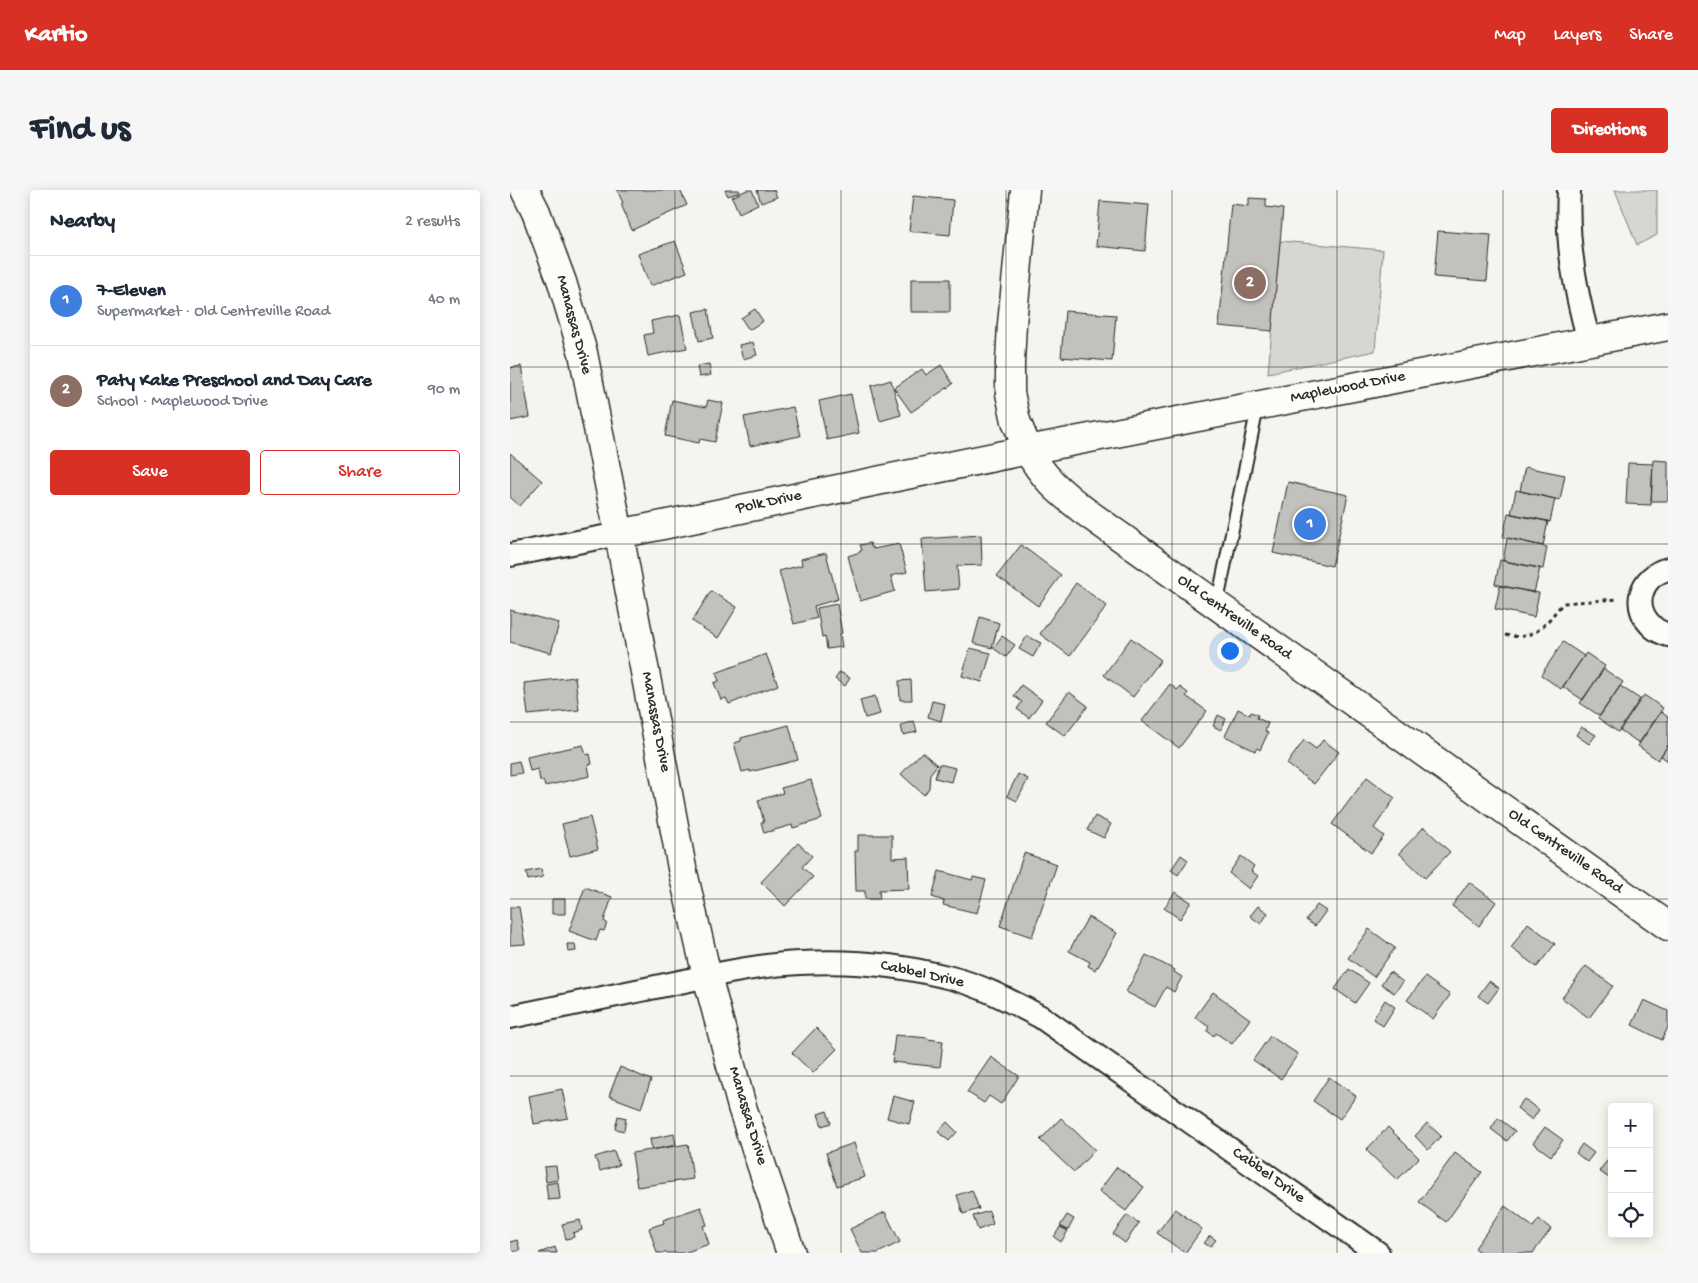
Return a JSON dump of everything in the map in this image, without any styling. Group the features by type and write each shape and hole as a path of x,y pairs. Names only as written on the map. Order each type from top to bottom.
{"main road":[{"name":"Manassas Drive","path":"525,190 550,247 573,315 583,353 682,868 706,976 742,1107 791,1253"},
{"name":"Old Centreville Road","path":"1025,190 1012,324 1010,393 1016,421 1038,469 1066,497 1083,510 1668,926"},
{"name":"Maplewood Drive","path":"1028,450 1668,326"},
{"name":"Polk Drive","path":"619,534 1028,450"}],"street":[{"path":"1569,190 1570,249 1577,297 1589,341"},
{"name":"Polk Drive","path":"510,555 619,534"},
{"path":"1668,569 1654,575 1644,584 1640,607 1654,628 1668,635"},
{"name":"Cabbel Drive","path":"510,1017 706,976 800,963 846,962 895,966 952,978 998,995 1041,1017 1378,1253"}],"lane":[{"path":"1217,606 1258,405"}],"path":[{"path":"1505,635 1520,638 1533,634 1542,628 1563,604 1641,596"}],"shaded area":[{"path":"1615,190 1657,190 1657,235 1637,245"},
{"path":"1280,241 1383,250 1375,351 1268,373"}],"building":[{"path":"617,190 680,190 687,205 632,230"},
{"path":"725,190 739,190 740,192 728,196"},
{"path":"747,190 752,190 758,204 739,213 732,197"},
{"path":"757,190 774,190 777,197 761,203"},
{"path":"913,196 953,200 950,235 909,231"},
{"path":"1249,198 1266,199 1266,207 1283,209 1272,331 1219,326 1231,204 1249,206"},
{"path":"1100,201 1149,205 1145,251 1096,246"},
{"path":"1438,231 1491,235 1487,281 1434,277"},
{"path":"675,241 687,272 650,286 638,254"},
{"path":"911,279 950,279 950,312 911,312"},
{"path":"708,309 713,338 699,341 693,312"},
{"path":"755,309 763,321 749,330 741,318"},
{"path":"1065,311 1116,315 1112,361 1061,357"},
{"path":"680,315 687,348 648,356 644,335 653,333 651,321"},
{"path":"753,342 757,355 743,359 739,345"},
{"path":"709,364 711,375 699,377 697,366"},
{"path":"941,365 953,384 911,412 894,388 922,369 926,375"},
{"path":"521,366 530,417 510,421 510,368"},
{"path":"891,380 901,415 880,421 871,386"},
{"path":"851,394 859,433 827,440 819,401"},
{"path":"672,400 706,407 708,400 723,403 715,442 700,439 699,443 665,436"},
{"path":"793,407 800,436 750,446 744,417"},
{"path":"510,453 542,481 520,506 510,497"},
{"path":"1653,460 1668,461 1668,501 1651,501"},
{"path":"1628,463 1653,464 1651,505 1626,504"},
{"path":"1525,467 1565,475 1560,500 1520,491"},
{"path":"1288,482 1348,495 1332,566 1273,553"},
{"path":"1516,490 1555,499 1550,522 1511,514"},
{"path":"1508,513 1548,521 1543,546 1503,537"},
{"path":"981,535 982,565 957,566 959,589 926,592 922,539"},
{"path":"1507,538 1547,547 1543,569 1503,561"},
{"path":"870,543 873,549 899,544 907,572 891,576 895,591 860,601 848,556 860,552 862,550 860,545"},
{"path":"1021,545 1061,575 1038,606 997,576"},
{"path":"826,553 838,599 814,606 817,618 794,624 779,571 802,565 801,559"},
{"path":"1500,560 1540,568 1534,593 1495,584"},
{"path":"1076,583 1107,606 1070,656 1040,634"},
{"path":"1500,586 1539,593 1534,617 1495,609"},
{"path":"711,591 737,607 718,638 692,621"},
{"path":"837,604 842,633 840,634 842,647 827,649 825,636 822,637 817,608"},
{"path":"510,610 559,623 551,653 510,642"},
{"path":"980,617 999,623 992,648 973,643"},
{"path":"1002,636 1015,645 1006,657 993,648"},
{"path":"1027,636 1041,643 1033,657 1019,649"},
{"path":"1131,638 1161,660 1133,697 1104,675"},
{"path":"1563,642 1584,656 1561,689 1541,675"},
{"path":"970,648 991,653 982,682 962,676"},
{"path":"1586,653 1605,666 1583,700 1563,687"},
{"path":"766,654 778,685 729,704 726,698 721,700 714,683 719,681 716,673"},
{"path":"1604,669 1623,682 1600,716 1580,703"},
{"path":"840,672 850,678 845,686 835,679"},
{"path":"575,677 579,710 528,715 524,683"},
{"path":"911,680 912,700 900,700 899,681"},
{"path":"1170,684 1177,690 1180,687 1188,693 1186,696 1207,711 1179,748 1142,721"},
{"path":"1021,685 1042,700 1029,718 1017,709 1022,702 1014,696"},
{"path":"1620,686 1640,699 1618,732 1598,718"},
{"path":"1069,692 1088,706 1065,736 1046,722"},
{"path":"1644,695 1663,708 1639,743 1620,730"},
{"path":"875,696 880,714 865,718 860,700"},
{"path":"932,701 945,704 941,721 928,717"},
{"path":"1238,709 1250,715 1251,712 1258,715 1257,718 1268,723 1265,731 1268,733 1260,750 1257,748 1255,751 1225,736"},
{"path":"1661,712 1668,717 1668,745 1658,760 1638,746"},
{"path":"1218,715 1226,719 1221,730 1213,726"},
{"path":"914,721 917,732 903,735 901,725"},
{"path":"789,725 798,760 750,772 750,770 742,772 734,743 741,741 741,738"},
{"path":"1581,727 1596,735 1589,744 1576,735"},
{"path":"1304,740 1316,749 1323,740 1339,752 1314,784 1287,764"},
{"path":"583,745 586,755 590,754 592,764 588,765 590,776 545,786 543,781 540,781 538,769 530,771 527,757"},
{"path":"1668,745 1668,761 1661,756"},
{"path":"922,752 937,765 930,774 929,788 924,795 901,774"},
{"path":"519,761 522,773 510,775 510,763"},
{"path":"939,764 955,768 951,782 935,778"},
{"path":"1018,774 1028,779 1017,801 1007,796"},
{"path":"1367,777 1395,798 1374,828 1384,836 1371,853 1332,824"},
{"path":"811,780 822,819 793,828 792,825 764,833 761,822 764,822 758,800 783,793 781,788"},
{"path":"1095,816 1111,824 1104,838 1087,830"},
{"path":"590,817 598,849 570,856 562,824"},
{"path":"1424,827 1450,852 1425,878 1399,853"},
{"path":"858,835 892,835 892,858 908,857 909,889 879,890 880,899 865,899 865,891 856,891 855,851 858,851"},
{"path":"798,843 812,856 802,867 813,877 785,906 761,882"},
{"path":"1024,853 1057,864 1032,937 1000,926"},
{"path":"1181,855 1188,860 1178,875 1171,870"},
{"path":"1241,856 1254,866 1251,871 1258,876 1249,889 1229,873"},
{"path":"541,869 543,877 528,880 526,872"},
{"path":"939,871 972,880 973,877 986,880 977,913 943,905 944,901 932,897"},
{"path":"1469,882 1496,902 1479,926 1452,906"},
{"path":"585,887 612,897 604,921 607,923 604,931 600,930 596,941 569,931"},
{"path":"1175,892 1191,902 1180,919 1164,908"},
{"path":"552,899 565,899 565,914 552,914"},
{"path":"1317,905 1326,911 1315,926 1306,920"},
{"path":"1258,906 1268,913 1261,924 1250,916"},
{"path":"510,907 519,907 525,944 510,945"},
{"path":"1088,917 1117,933 1095,970 1088,966 1090,962 1069,951"},
{"path":"1528,923 1555,944 1537,967 1511,948"},
{"path":"1369,929 1395,948 1374,977 1348,958"},
{"path":"567,944 575,944 576,951 568,952"},
{"path":"1146,955 1175,970 1174,972 1182,977 1174,992 1166,987 1155,1007 1126,992"},
{"path":"1586,966 1613,986 1589,1018 1562,998"},
{"path":"1349,969 1369,983 1355,1003 1335,989"},
{"path":"1390,972 1403,982 1394,993 1381,984"},
{"path":"1425,977 1450,995 1433,1019 1407,1000"},
{"path":"1489,981 1499,988 1488,1003 1478,996"},
{"path":"1213,992 1250,1019 1232,1044 1216,1033 1214,1036 1207,1031 1209,1027 1195,1017"},
{"path":"1385,1000 1395,1007 1383,1026 1373,1019"},
{"path":"1644,1000 1668,1011 1668,1027 1662,1040 1632,1025"},
{"path":"816,1028 837,1049 813,1073 792,1053"},
{"path":"895,1035 943,1041 940,1067 892,1062"},
{"path":"1270,1036 1298,1054 1281,1079 1253,1060"},
{"path":"991,1057 1019,1076 1001,1104 989,1096 984,1103 967,1092"},
{"path":"620,1067 651,1080 641,1108 609,1096"},
{"path":"1329,1077 1356,1096 1340,1119 1313,1101"},
{"path":"562,1089 568,1118 534,1124 529,1096"},
{"path":"893,1096 915,1102 909,1124 887,1118"},
{"path":"1524,1099 1539,1110 1532,1120 1517,1108"},
{"path":"827,1111 831,1123 822,1126 818,1114"},
{"path":"618,1116 626,1118 624,1131 615,1129"},
{"path":"1061,1118 1095,1150 1074,1172 1040,1140"},
{"path":"1498,1118 1515,1131 1507,1141 1491,1129"},
{"path":"947,1122 957,1132 949,1141 938,1132"},
{"path":"1427,1123 1441,1136 1428,1150 1415,1136"},
{"path":"1388,1127 1419,1158 1397,1180 1366,1150"},
{"path":"1545,1127 1563,1140 1551,1156 1533,1143"},
{"path":"674,1134 676,1145 652,1150 650,1139"},
{"path":"854,1143 865,1177 837,1186 826,1153"},
{"path":"688,1144 693,1179 637,1187 632,1153"},
{"path":"1582,1144 1594,1153 1587,1162 1576,1153"},
{"path":"614,1151 619,1165 600,1171 595,1157"},
{"path":"1455,1153 1482,1172 1446,1222 1419,1202"},
{"path":"1608,1160 1608,1177 1599,1171"},
{"path":"556,1166 558,1180 546,1182 544,1167"},
{"path":"1117,1167 1144,1187 1126,1211 1099,1191"},
{"path":"558,1182 560,1199 548,1200 546,1184"},
{"path":"972,1190 979,1209 963,1214 957,1195"},
{"path":"1505,1206 1533,1227 1539,1219 1551,1229 1533,1253 1481,1253 1475,1248"},
{"path":"701,1207 707,1225 703,1226 709,1244 684,1253 657,1253 649,1228 664,1223 663,1220"},
{"path":"1175,1209 1202,1229 1185,1253 1157,1233"},
{"path":"989,1211 993,1224 978,1230 973,1216"},
{"path":"885,1212 900,1242 878,1253 862,1253 850,1229"},
{"path":"1067,1215 1074,1219 1068,1230 1060,1226"},
{"path":"1127,1215 1139,1223 1125,1243 1113,1234"},
{"path":"580,1220 582,1230 573,1233 574,1237 566,1239 562,1224"},
{"path":"1060,1227 1068,1231 1061,1242 1054,1237"},
{"path":"1210,1236 1216,1240 1210,1247 1204,1243"},
{"path":"517,1240 520,1250 510,1253 510,1242"},
{"path":"555,1247 557,1253 539,1253"}],"place":[{"name":"Paty Kake Preschool and Day Care","path":"1250,283"},
{"name":"7-Eleven","path":"1310,524"}]}
